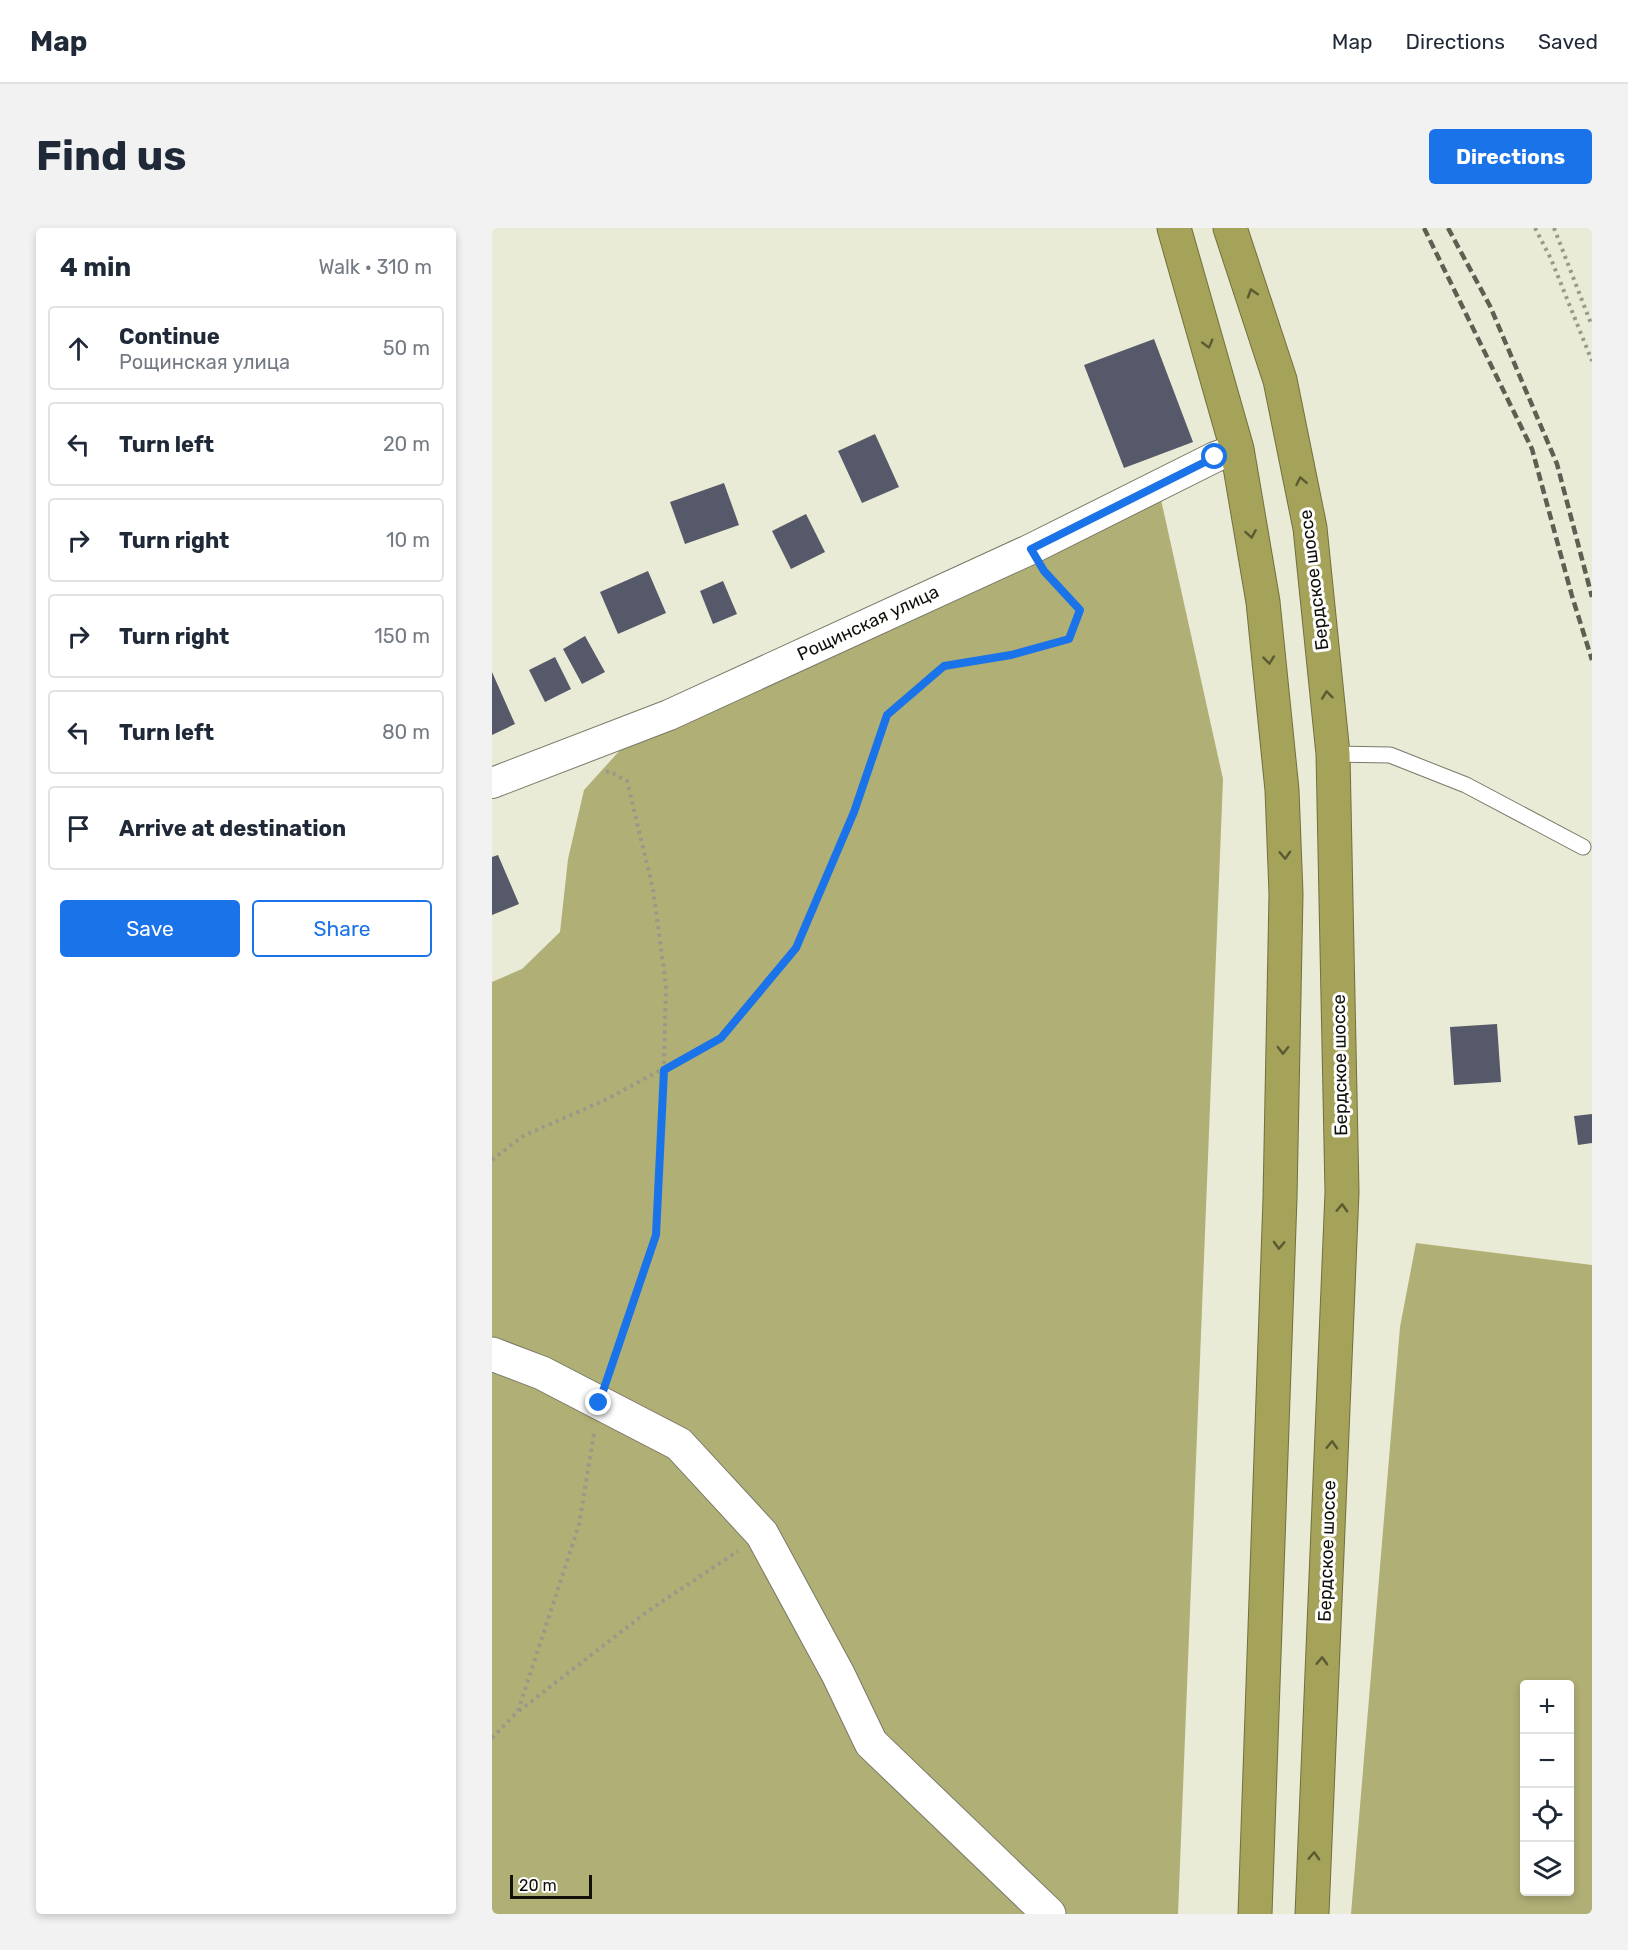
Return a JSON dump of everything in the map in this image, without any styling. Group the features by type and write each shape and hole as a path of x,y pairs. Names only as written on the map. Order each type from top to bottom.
{"highway":[{"path":"1174,228 1237,449 1263,602 1282,790 1286,894 1280,1198 1256,1914"},
{"name":"Бердское шоссе","path":"1230,228 1280,380 1310,528 1333,754 1342,1192 1312,1914"}],"street":[{"name":"Рощинская улица","path":"492,783 669,715 1031,549 1215,457 1237,449"},
{"path":"492,1354 542,1373 679,1444 762,1534 838,1674 871,1743 1049,1914"}],"lane":[{"path":"1333,754 1390,755 1466,785 1583,847"}],"path":[{"path":"1535,228 1551,259 1592,361"},
{"path":"1554,228 1592,326"},
{"path":"492,1160 523,1136 603,1101 721,1038 796,948 854,812 887,715 944,666 1011,655 1069,639 1080,610 1044,571 1031,549"},
{"path":"518,1711 579,1525 599,1403 656,1235 666,986 653,888 627,781 609,771 598,772"},
{"path":"492,1738 518,1711 648,1611 762,1534"}],"shaded area":[{"path":"1160,495 1223,779 1178,1914 492,1914 492,982 522,969 560,932 568,859 584,790 622,748"},
{"path":"1416,1243 1592,1265 1592,1914 1351,1914 1400,1327"}],"building":[{"path":"1154,339 1193,442 1124,468 1084,365"},
{"path":"875,434 899,487 862,503 838,451"},
{"path":"724,483 739,525 685,544 670,502"},
{"path":"806,514 825,552 791,569 772,531"},
{"path":"648,571 666,613 618,634 600,592"},
{"path":"723,581 737,614 713,624 700,591"},
{"path":"585,636 605,672 582,684 563,649"},
{"path":"555,657 571,689 545,702 529,670"},
{"path":"492,672 515,724 492,735"},
{"path":"498,855 519,904 492,915 492,857"},
{"path":"1497,1024 1501,1082 1454,1085 1450,1027"},
{"path":"1592,1114 1592,1143 1578,1145 1574,1116"}],"railway":[{"path":"1424,228 1532,449 1592,660"},
{"path":"1448,228 1490,306 1557,464 1592,597"}],"route":[{"path":"599,1403 656,1235 664,1070 721,1038 796,948 854,812 887,715 944,666 1011,655 1069,639 1080,610 1044,571 1031,549 1215,457"}]}
